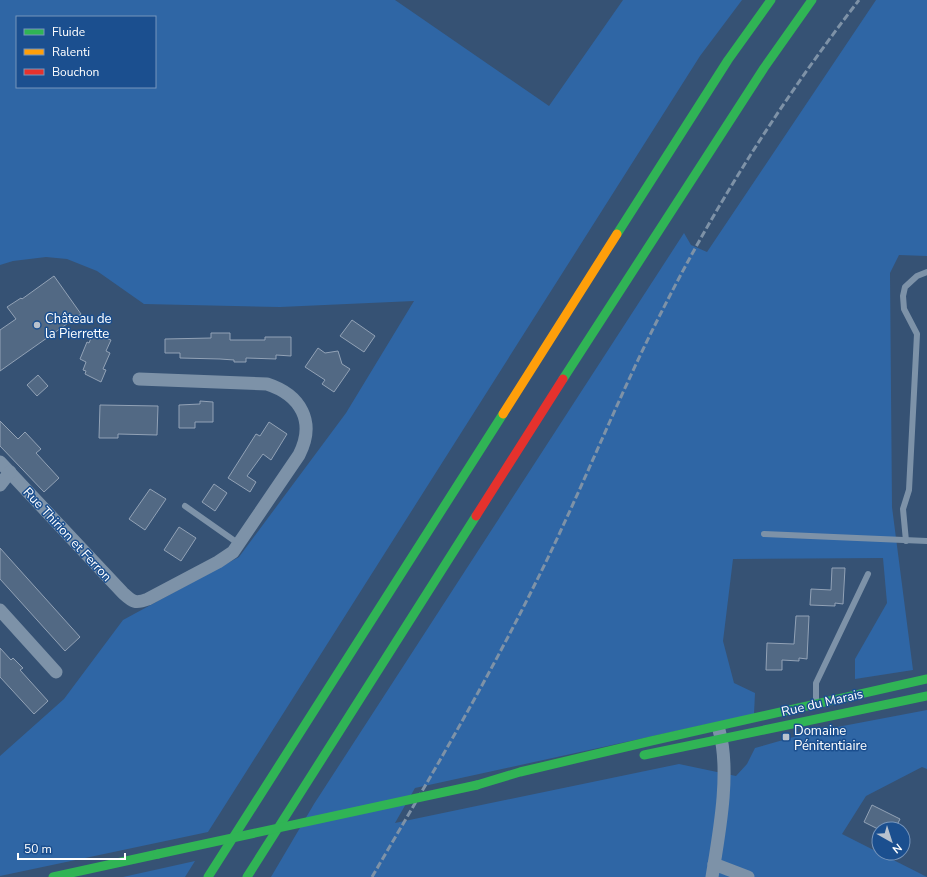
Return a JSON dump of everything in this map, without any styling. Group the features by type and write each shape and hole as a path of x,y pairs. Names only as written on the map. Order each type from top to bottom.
{"main road":[{"path":"208,877 724,67 771,0"},
{"path":"247,877 577,357 764,68 812,0"},
{"name":"Rue du Marais","path":"477,785 520,772 927,679"},
{"name":"Rue du Marais","path":"637,756 927,696"},
{"path":"53,877 477,785 572,769"}],"street":[{"path":"139,379 267,384 286,393 302,409 306,427 306,441 303,448 239,544"},
{"name":"Rue Thirion et Ferron","path":"0,462 123,593 138,603 218,562 233,552 239,544"},
{"path":"0,485 10,472"},
{"path":"0,610 56,672"},
{"path":"718,726 721,739 724,777 713,871 748,877"}],"lane":[{"path":"906,541 903,509 909,490 917,334 904,309 903,296 905,287 917,276 927,272"},
{"path":"185,506 239,544"},
{"path":"764,534 927,541"},
{"path":"819,719 816,704 816,683 868,574"}],"shaded area":[{"path":"0,0 395,0 549,106 623,0 742,0 700,56 208,832 0,876 0,756 64,699 123,620 239,557 346,413 414,301 280,307 144,304 97,271 67,259 46,257 13,261 0,265"},
{"path":"876,0 927,0 927,256 899,255 890,273 892,507 913,670 855,679 855,659 887,603 883,558 733,559 723,641 734,683 755,693 754,714 415,788 395,823 679,764 736,776 747,764 755,748 811,732 927,710 927,769 922,767 866,796 842,834 871,849 871,861 895,861 927,877 271,877 314,804 684,233 691,245 707,252"},
{"path":"195,861 185,877 123,877"}],"building":[{"name":"Château de la Pierrette","path":"54,276 81,314 0,371 0,330 16,319 7,307 21,298 22,299"},
{"path":"352,320 375,336 364,352 340,336"},
{"path":"93,333 111,340 106,351 110,353 103,369 106,370 101,382 85,374 86,371 83,370 86,362 80,359 87,342 89,343"},
{"path":"211,333 230,333 230,340 265,340 265,337 291,337 291,356 276,355 276,359 246,358 246,362 234,362 234,360 180,358 180,353 165,353 165,339 211,338"},
{"path":"318,348 325,353 338,351 342,364 350,369 334,392 322,384 325,380 305,367"},
{"path":"38,375 48,386 37,396 27,385"},
{"path":"200,401 213,402 213,422 195,422 195,428 179,428 179,405 200,404"},
{"path":"100,405 158,406 157,435 118,434 118,438 99,438"},
{"path":"0,421 18,439 25,432 41,449 36,453 59,478 44,492 0,446"},
{"path":"269,422 287,434 271,460 263,454 247,476 256,482 250,492 228,478 256,434 260,436"},
{"path":"214,484 227,493 215,511 202,502"},
{"path":"150,489 166,499 145,530 129,519"},
{"path":"179,527 196,538 181,561 164,550"},
{"path":"0,548 80,637 65,651 0,579"},
{"path":"832,568 845,568 843,604 835,603 835,606 810,605 811,589 831,590"},
{"path":"796,616 809,616 807,659 799,658 799,661 782,660 782,670 766,670 767,643 794,644"},
{"path":"0,648 11,660 13,658 23,668 20,670 48,701 34,714 0,677"},
{"path":"872,805 900,819 899,821 871,821 871,826 864,822"}],"railway":[{"path":"372,877 456,733 496,660 551,552 645,345 705,230 778,112 804,74 859,0"}],"traffic: fast":[{"path":"617,234 728,60 771,0"},
{"path":"563,379 764,68 812,0"},
{"path":"208,877 503,414"},
{"path":"247,877 476,516"},
{"path":"477,785 520,772 651,741 927,679"},
{"path":"644,755 927,696"},
{"path":"158,854 477,785"},
{"path":"53,877 158,854"}],"traffic: slow":[{"path":"503,414 617,234"}],"traffic: jam":[{"path":"476,516 563,379"}],"place":[{"name":"Château de la Pierrette","path":"37,325"},
{"name":"Domaine Pénitentiaire","path":"786,737"}]}
